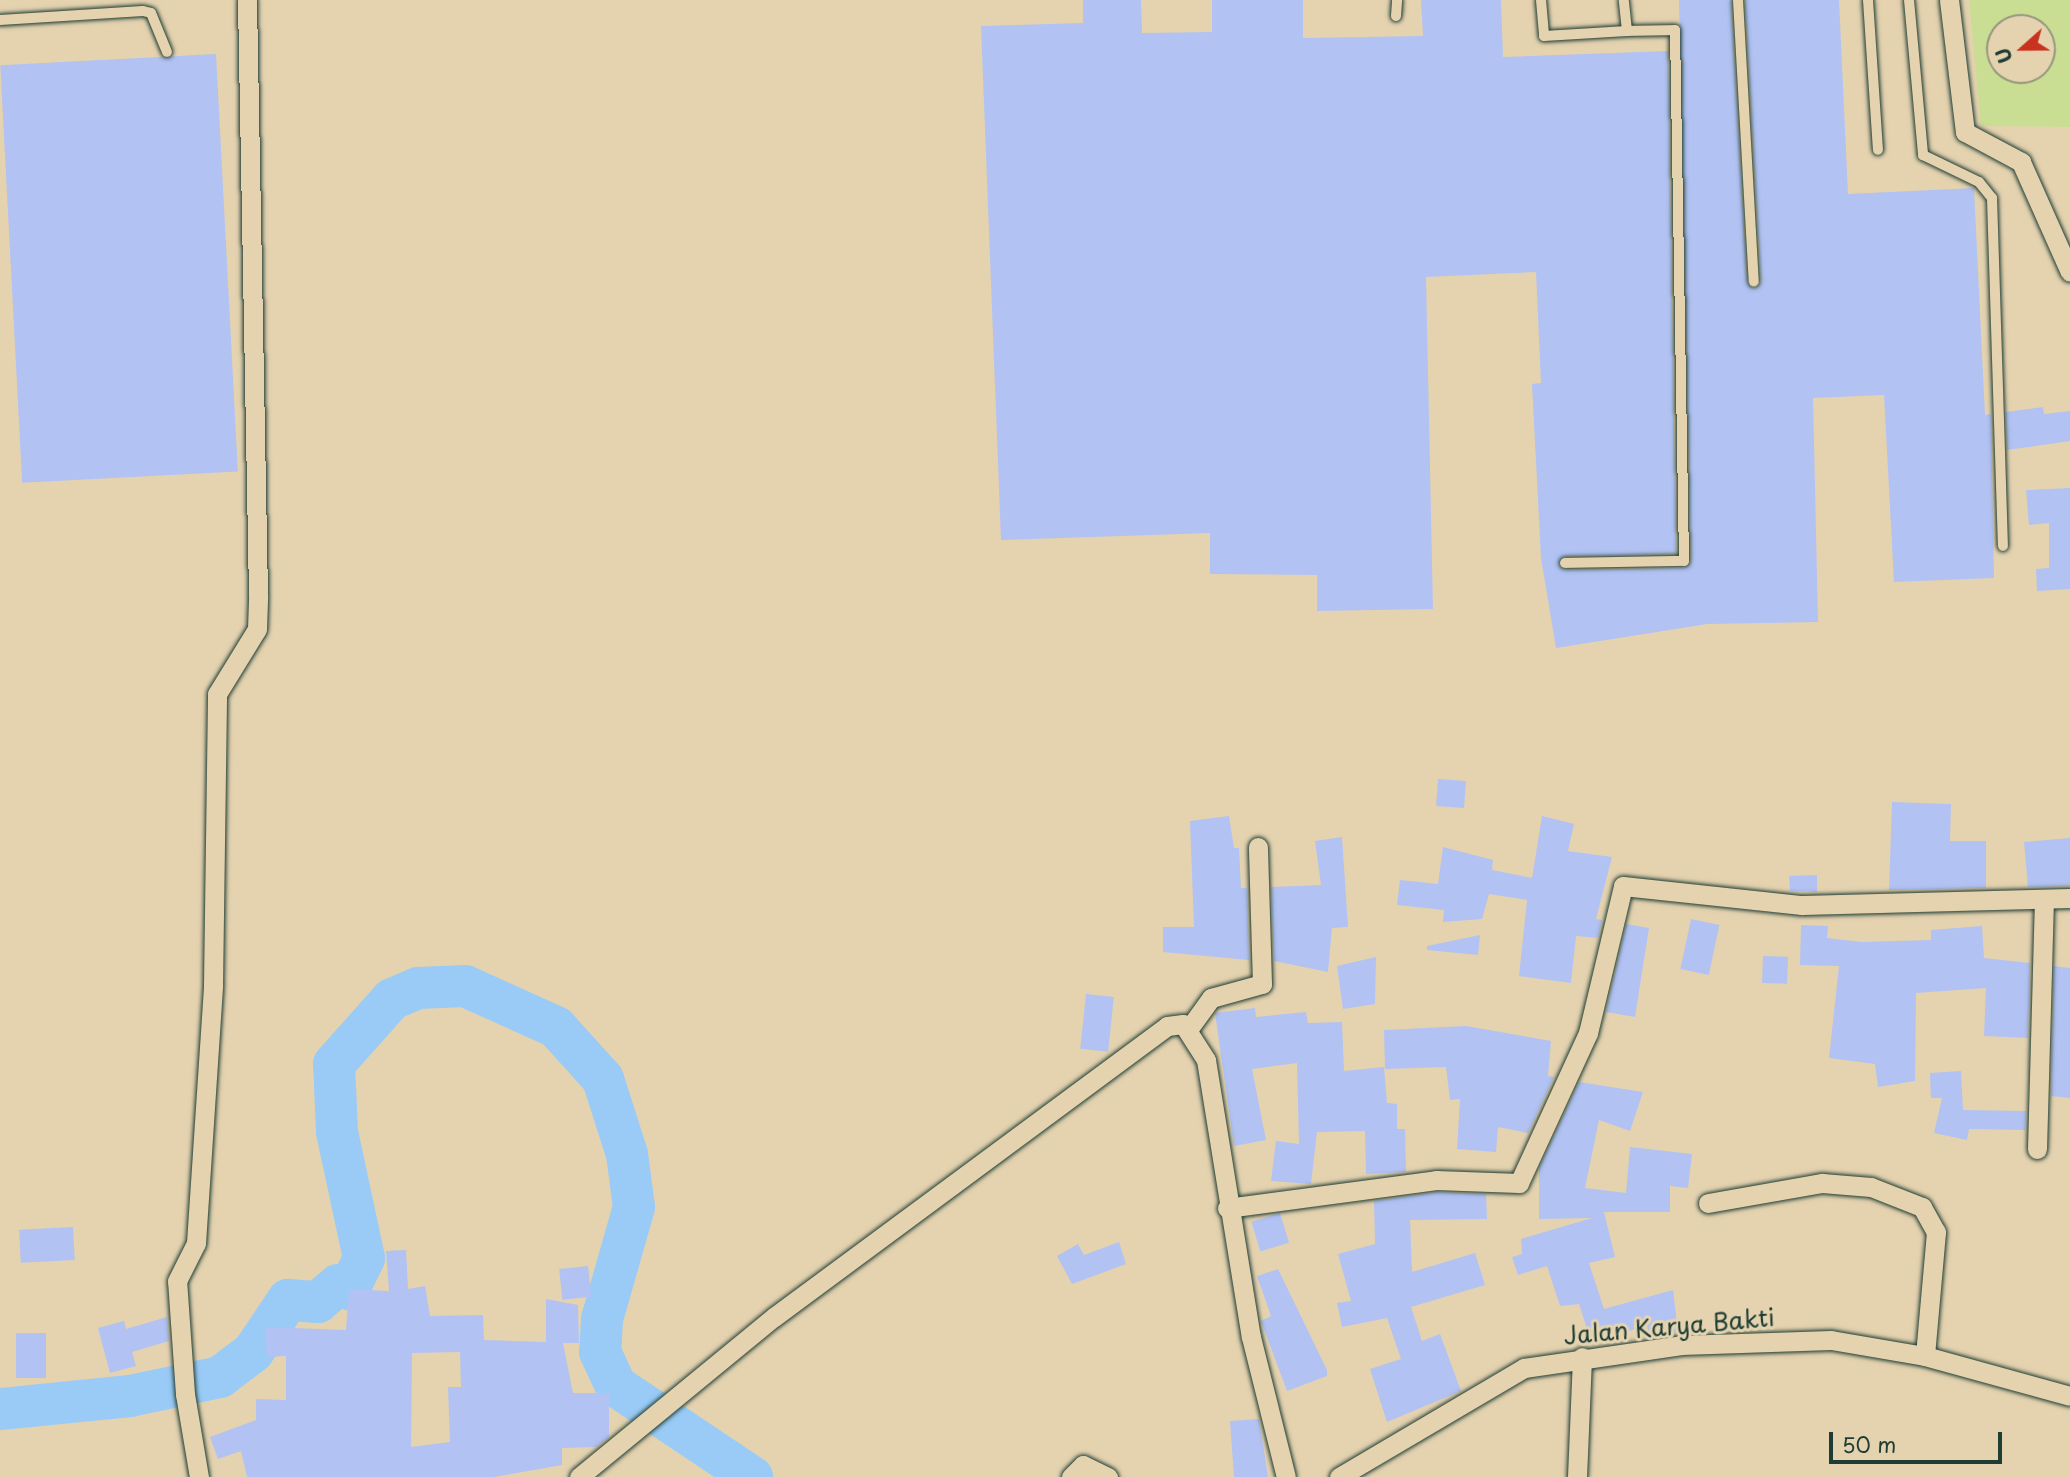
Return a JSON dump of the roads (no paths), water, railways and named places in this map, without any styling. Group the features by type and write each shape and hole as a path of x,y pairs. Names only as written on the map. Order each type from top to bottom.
{"street":[{"path":"199,1477 185,1394 177,1282 197,1243 213,985 217,694 257,629 247,0"},
{"path":"1949,0 1965,132 2021,162 2070,272"},
{"path":"1190,1027 1211,998 1262,984 1258,847"},
{"path":"1227,1208 1436,1180 1519,1183 1588,1033 1623,886 1802,905 2044,901 2070,898"},
{"path":"2037,1149 2044,901"},
{"path":"579,1477 666,1403 1167,1026 1190,1027"},
{"path":"1190,1027 1206,1060 1227,1208 1286,1477"},
{"path":"1708,1203 1822,1183 1871,1187 1922,1207 1936,1232 1925,1356"},
{"name":"Jalan Karya Bakti","path":"1339,1477 1524,1368 1582,1357 1808,1340 1925,1356 2070,1396"},
{"path":"1577,1477 1582,1357"},
{"path":"1071,1477 1083,1465 1105,1476"}],"lane":[{"path":"1396,16 1397,0"},
{"path":"1541,0 1544,36 1675,30 1684,561 1565,563"},
{"path":"1624,0 1627,31"},
{"path":"1738,0 1754,282"},
{"path":"1868,0 1878,150"},
{"path":"1909,0 1923,155 1979,182 1992,198 2003,546"},
{"path":"0,20 143,11 152,13 167,52"}],"waterway":[{"path":"0,1409 130,1396 220,1377 253,1352 288,1300 318,1302 338,1285 349,1289 364,1258 337,1132 334,1064 392,999 418,988 465,986 556,1027 603,1079 627,1154 634,1207 602,1319 600,1352 616,1386 752,1477"}]}
